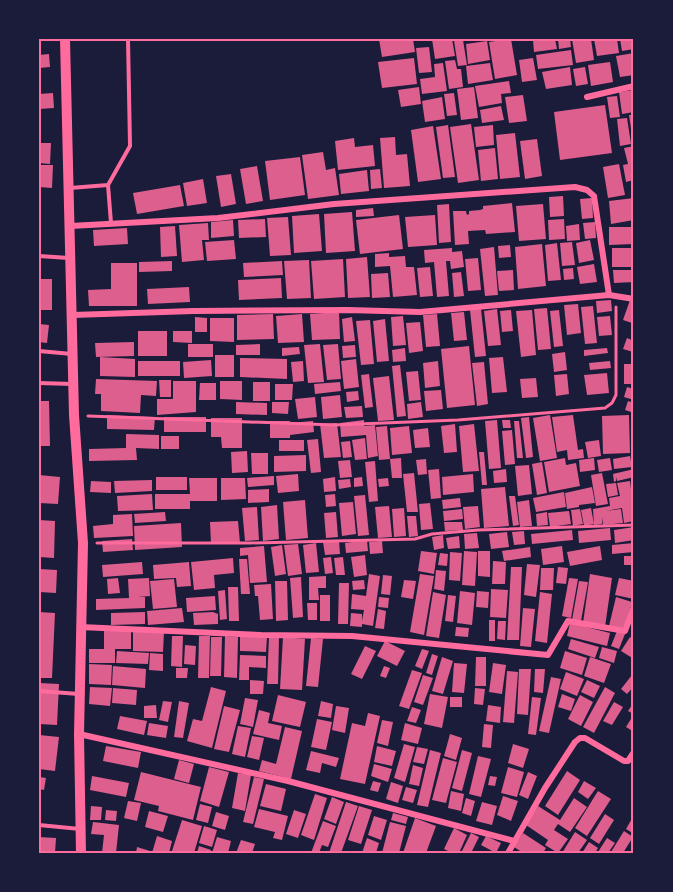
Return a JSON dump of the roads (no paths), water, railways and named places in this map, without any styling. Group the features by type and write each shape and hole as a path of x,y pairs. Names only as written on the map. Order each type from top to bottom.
{"street":[{"path":"65,39 74,415 86,627 79,694 81,853"},
{"path":"587,97 634,86"},
{"path":"70,226 218,218 334,204 575,187 587,190 594,196 609,295"},
{"path":"73,315 300,310 420,312 609,295 634,299"},
{"path":"86,627 261,635 352,636 548,655 568,621 625,631 634,607"},
{"path":"79,734 288,781 514,841"},
{"path":"508,853 544,788 575,742 580,738 585,738 624,761 628,761 634,752"}],"lane":[{"path":"111,224 108,185 130,146 128,39"},
{"path":"69,188 108,185"},
{"path":"39,256 70,258"},
{"path":"39,351 72,354"},
{"path":"39,383 73,384"},
{"path":"39,691 79,694"},
{"path":"39,825 81,829"}]}
